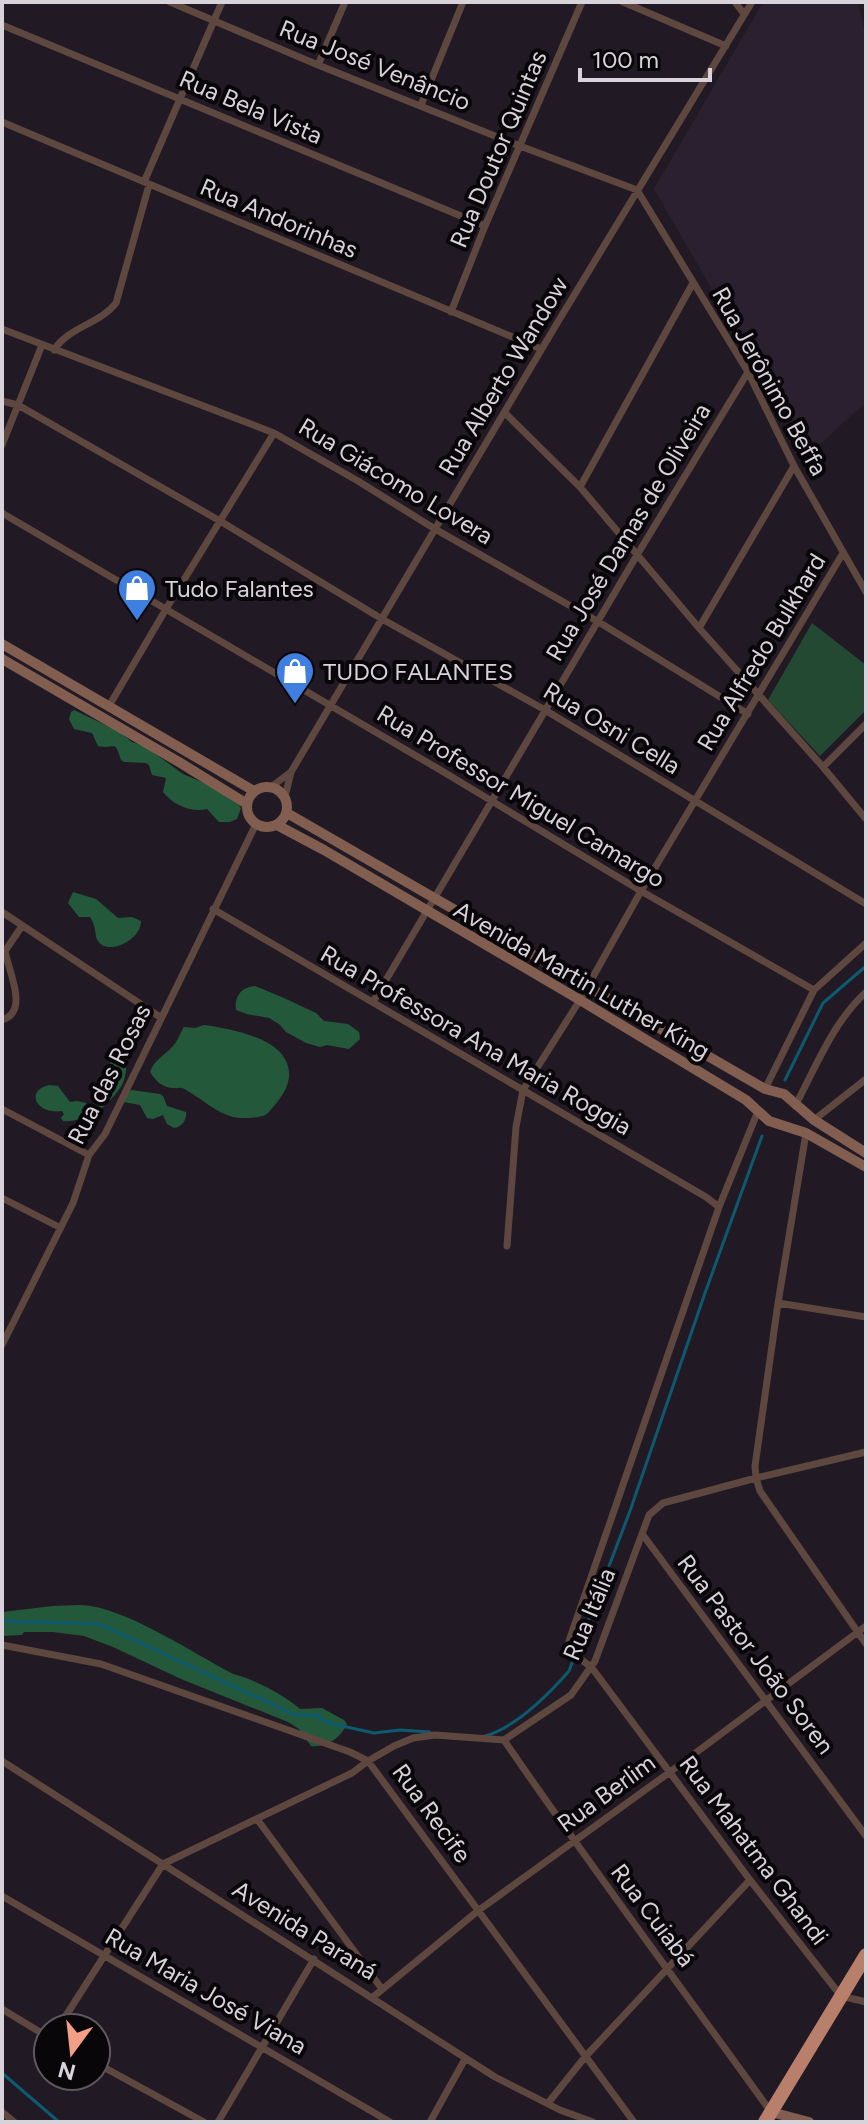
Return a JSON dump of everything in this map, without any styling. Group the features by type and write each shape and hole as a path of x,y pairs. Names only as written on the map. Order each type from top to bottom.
{"highway":[{"path":"768,2117 866,1955"}],"main road":[{"path":"2,644 254,791"},
{"path":"2,659 247,804"},
{"path":"271,787 285,797 287,813 277,825 262,827 251,819 247,804 254,791 271,787"},
{"name":"Avenida Martin Luther King","path":"287,813 765,1089 784,1094 814,1120 866,1153"},
{"name":"Avenida Martin Luther King","path":"277,825 580,1000 746,1100 769,1121 806,1133 866,1167"},
{"path":"673,1056 682,1042"},
{"path":"758,1111 759,1099 765,1089"},
{"path":"784,1125 792,1117 795,1106"},
{"path":"847,1155 853,1144"},
{"path":"768,2117 809,2122"}],"street":[{"name":"Rua José Venâncio","path":"170,2 318,65 637,190"},
{"path":"54,350 64,338 106,313 116,303 146,184 222,2"},
{"path":"318,65 345,2"},
{"path":"421,105 463,2"},
{"name":"Rua Doutor Quintas","path":"451,312 582,2"},
{"path":"623,2 726,46"},
{"path":"735,2 744,14"},
{"name":"Rua Alberto Wandow","path":"285,797 291,772 541,349 752,2"},
{"name":"Rua Bela Vista","path":"2,25 485,226"},
{"name":"Rua Andorinhas","path":"2,122 541,349"},
{"name":"Rua Jerônimo Beffa","path":"637,190 748,372 794,466 866,592"},
{"path":"580,487 693,283"},
{"name":"Rua Giácomo Lovera","path":"2,329 274,433 597,621 748,714"},
{"path":"2,445 42,345"},
{"name":"Rua José Damas de Oliveira","path":"373,1002 748,372"},
{"name":"Rua Osni Cella","path":"2,401 18,405 382,619 545,710 866,904"},
{"path":"505,413 580,487 866,819"},
{"path":"109,706 274,433"},
{"path":"699,628 794,466"},
{"name":"Rua Professor Miguel Camargo","path":"2,513 814,990"},
{"name":"Rua Alfredo Bulkhard","path":"507,1246 516,1127 523,1090 580,1000 641,891 843,553"},
{"path":"823,767 866,724"},
{"name":"Rua Alberto Wandow","path":"271,787 291,772"},
{"name":"Rua das Rosas","path":"2,1345 77,1194 89,1155 105,1134 256,824"},
{"name":"Rua Professora Ana Maria Roggia","path":"213,909 719,1207"},
{"path":"2,912 160,1017"},
{"path":"2,1020 12,1014 17,995 5,951 22,926"},
{"path":"765,1089 814,990 866,943"},
{"path":"795,1106 843,1018 866,992"},
{"path":"814,1120 866,1079"},
{"path":"2,1109 89,1155"},
{"path":"719,1207 758,1111"},
{"path":"806,1133 778,1303 755,1466 756,1478 760,1491 866,1644"},
{"path":"2,1198 59,1227"},
{"name":"Rua Mahatma Ghandi","path":"719,1207 569,1641 569,1650 592,1668 841,1996"},
{"path":"778,1303 866,1317"},
{"name":"Rua Itália","path":"504,1740 571,1695 592,1668 649,1515 663,1503 866,1452"},
{"name":"Rua Pastor João Soren","path":"643,1535 866,1836"},
{"name":"Rua Berlim","path":"373,1997 479,1910 866,1626"},
{"name":"Rua Recife","path":"2,1645 101,1664 368,1761 634,2122"},
{"path":"68,2012 163,1864 352,1773 394,1746 413,1738 435,1735 504,1740"},
{"name":"Rua Cuiabá","path":"504,1740 573,1842 668,1968 768,2117"},
{"name":"Avenida Paraná","path":"2,1761 465,2059 495,2077 593,2122"},
{"path":"257,1819 382,1989"},
{"path":"548,2103 585,2057 750,1880"},
{"name":"Rua Maria José Viana","path":"2,1896 390,2122"},
{"path":"218,2122 314,1959"},
{"path":"841,1996 866,2002"},
{"path":"2,2009 32,2027"},
{"path":"430,2122 465,2059"},
{"path":"112,2072 204,2122"},
{"path":"2,2112 14,2122"}],"shaded area":[{"path":"763,2 858,2 866,38 866,402 808,455 654,189"}],"green space":[{"path":"812,623 866,665 866,710 820,756 768,700"},
{"path":"74,710 146,747 183,774 209,785 239,805 241,808 237,819 219,822 207,809 189,809 172,801 163,792 166,778 152,775 149,765 124,762 114,746 98,746 92,733 74,729 69,719"},
{"path":"73,892 96,899 118,918 132,917 141,921 136,935 116,947 102,945 90,917 79,917 68,903"},
{"path":"255,986 316,1013 324,1021 348,1024 359,1032 360,1039 349,1049 327,1045 320,1047 286,1032 269,1018 236,1010 240,994 246,988"},
{"path":"204,1025 258,1038 283,1056 289,1070 288,1083 267,1114 253,1118 232,1117 184,1089 163,1085 152,1075 150,1072 154,1064 175,1044 184,1027"},
{"path":"116,1051 127,1053 129,1057 124,1081 101,1109 93,1103 101,1078"},
{"path":"49,1085 58,1086 70,1102 86,1103 88,1109 84,1115 63,1121 62,1111 40,1106 37,1092"},
{"path":"127,1092 160,1094 167,1106 186,1112 186,1118 174,1128 167,1124 163,1115 147,1118 140,1105 123,1102"},
{"path":"53,1606 91,1606 126,1617 233,1674 268,1688 300,1709 322,1708 347,1724 332,1741 311,1746 299,1729 288,1722 84,1636 24,1632 22,1635 2,1636 2,1612"}],"waterway":[{"path":"785,1080 823,1003 866,966"},
{"path":"485,1736 520,1718 569,1671 630,1511 762,1136"},
{"path":"2,1621 100,1624 295,1715 317,1715 326,1722 374,1733 400,1730 430,1732"},
{"path":"2,2073 59,2122"}],"place":[{"name":"Tudo Falantes","path":"137,622"},
{"name":"TUDO FALANTES","path":"295,705"}]}
